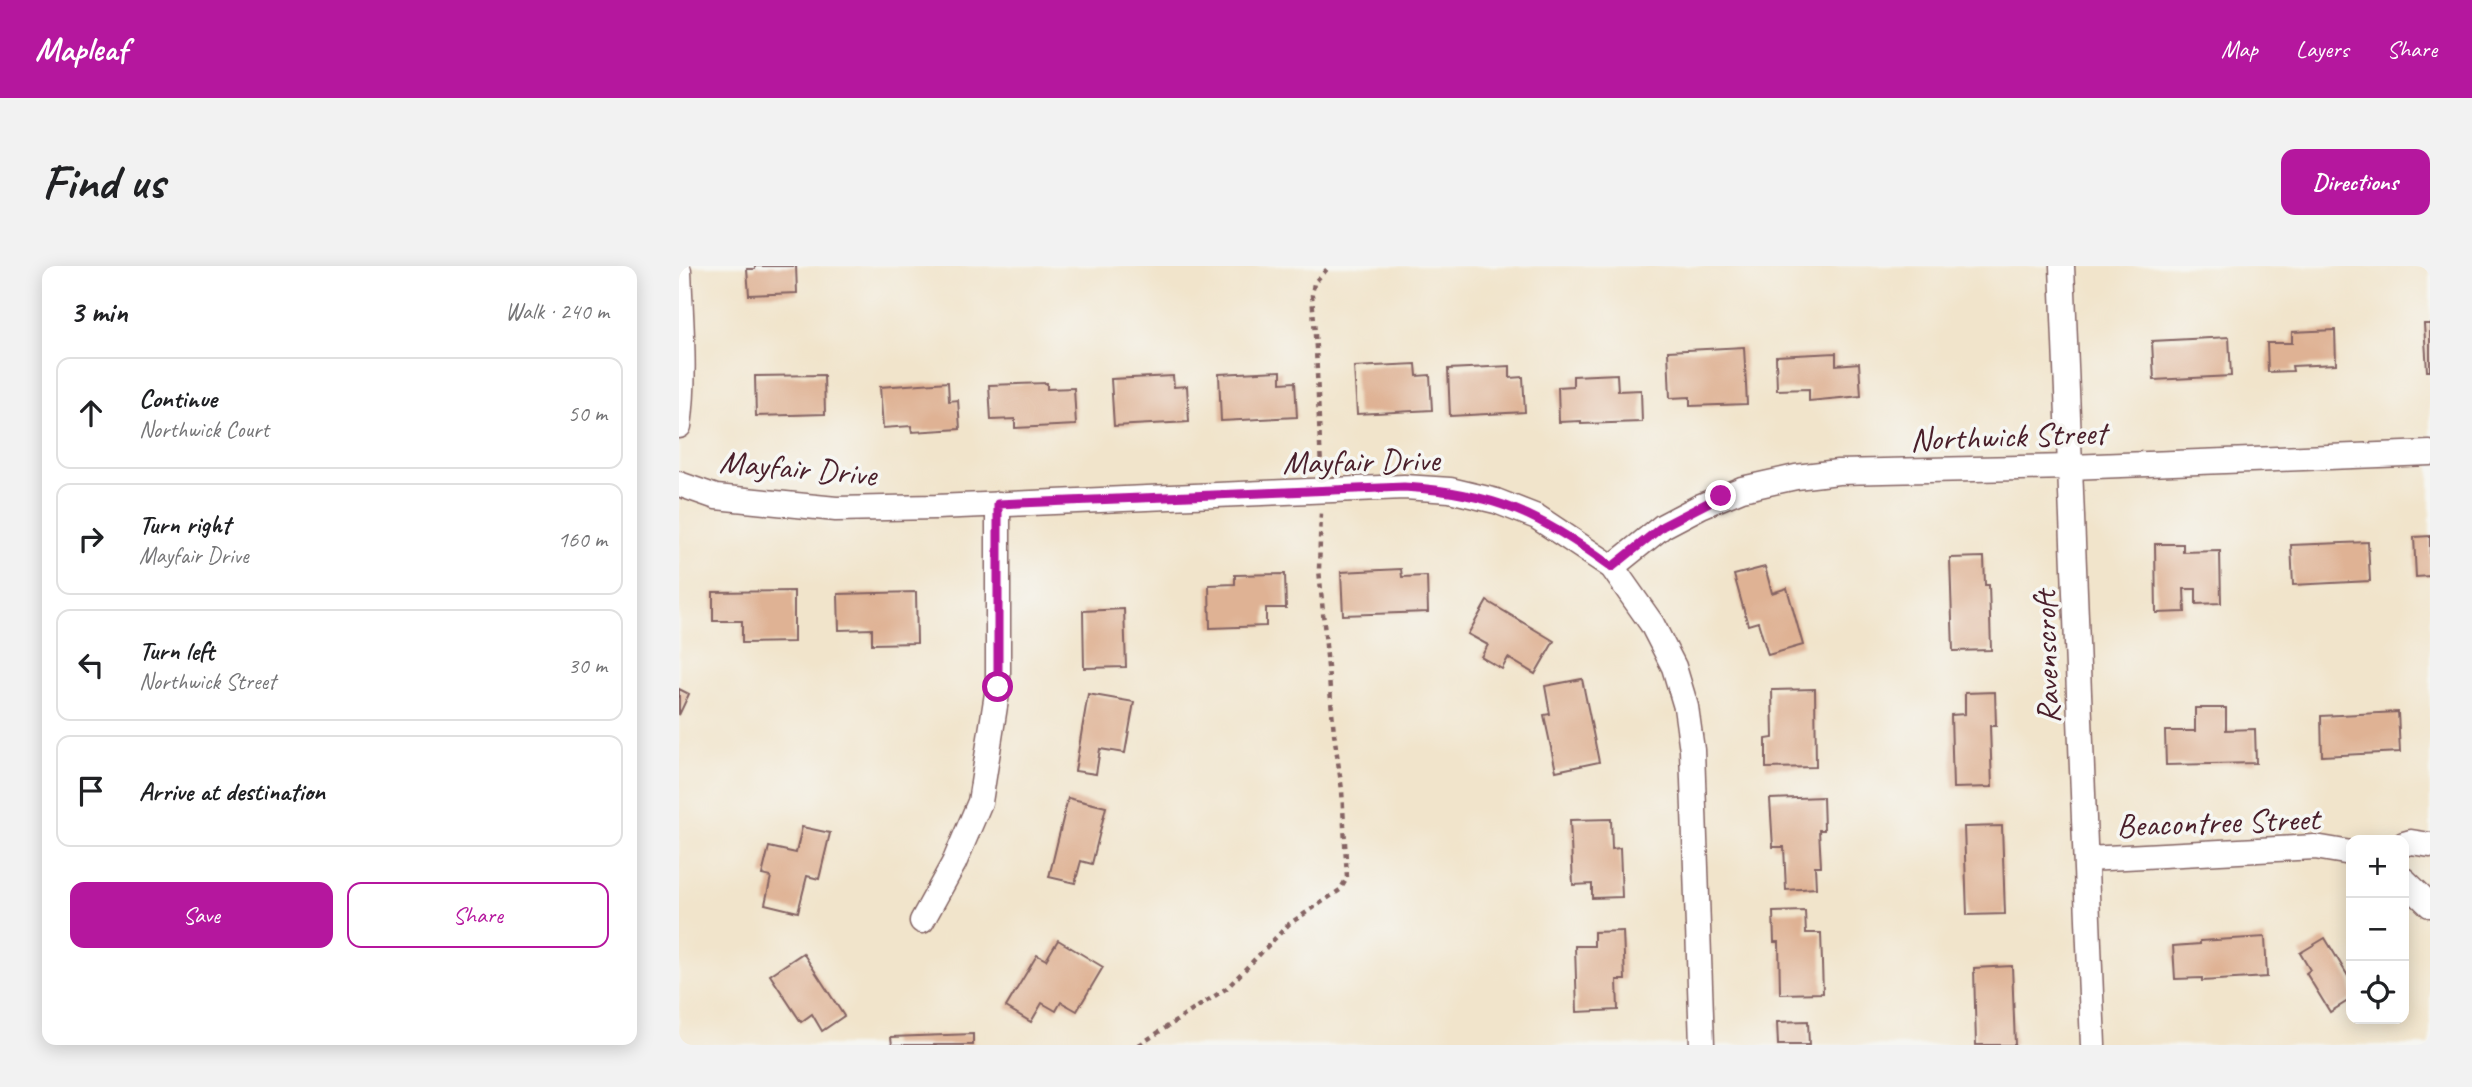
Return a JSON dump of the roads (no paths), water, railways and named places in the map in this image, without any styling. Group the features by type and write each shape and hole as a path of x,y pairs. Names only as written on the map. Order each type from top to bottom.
{"street":[{"name":"Ravenscroft","path":"2062,266 2093,1045"},
{"path":"679,271 683,352 683,395 679,426"},
{"name":"Northwick Street","path":"1612,567 1663,526 1721,496 1764,483 1838,472 2070,467 2430,453"},
{"name":"Mayfair Drive","path":"679,484 716,497 836,509 1404,487 1450,490 1496,501 1537,517 1612,567 1652,624 1667,650 1680,683 1692,750 1702,1045"},
{"path":"922,921 954,863 980,802 998,687 998,504"},
{"path":"2409,843 2430,845"},
{"name":"Beacontree Street","path":"2087,859 2315,847 2346,852"},
{"path":"2409,885 2430,905"}]}
